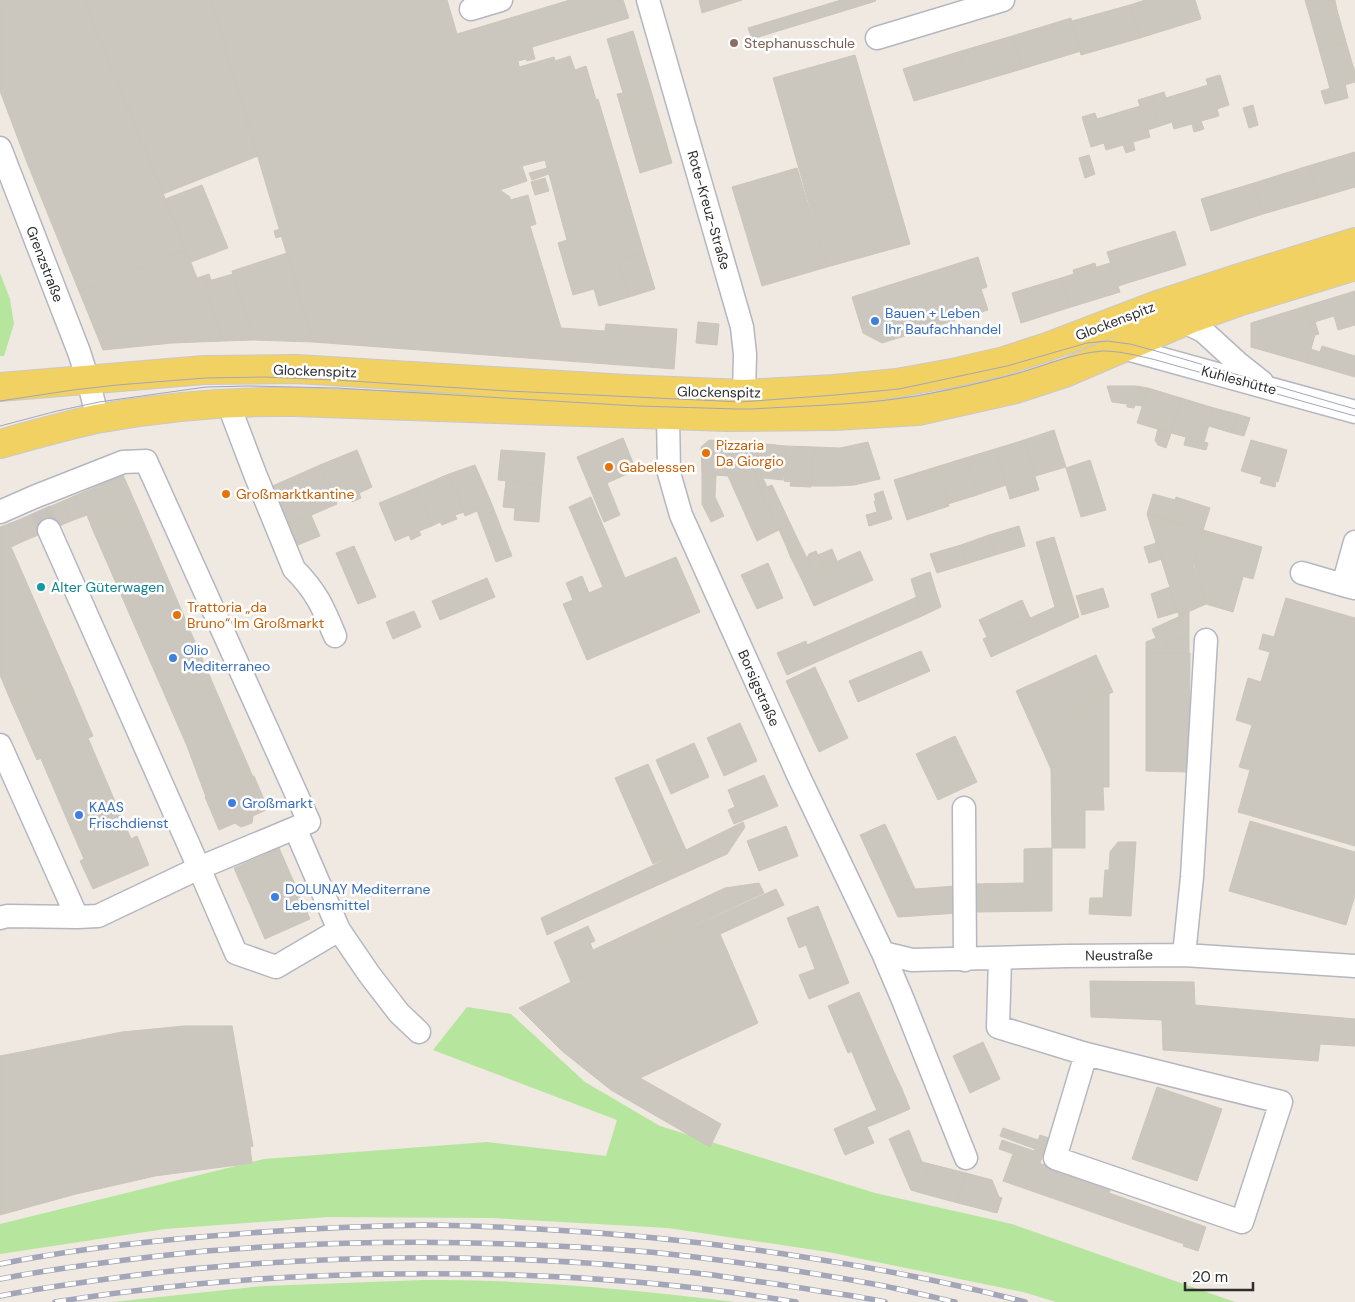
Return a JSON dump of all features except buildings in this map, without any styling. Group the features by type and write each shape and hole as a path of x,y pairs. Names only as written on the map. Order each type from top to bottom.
{"main road":[{"name":"Glockenspitz","path":"75,381 204,370 296,370 616,389 744,394 897,383 1004,361 1192,293 1355,242"},
{"name":"Glockenspitz","path":"0,444 72,424 98,419 168,408 253,401 727,417 834,416 918,411 1016,389 1065,373 1184,322 1238,302 1355,266"},
{"path":"0,387 75,381"},
{"path":"0,407 75,381"}],"street":[{"path":"471,9 500,0"},
{"name":"Rote-Kreuz-Straße","path":"648,0 742,327 745,354 744,394"},
{"path":"876,38 1003,0"},
{"name":"Grenzstraße","path":"0,148 75,342 75,381 98,419"},
{"path":"1111,323 1142,318 1165,318 1184,322 1203,331 1238,364 1270,388"},
{"name":"Kuhleshütte","path":"1123,348 1355,412"},
{"path":"727,417 737,409 744,394"},
{"path":"228,403 294,569 316,593 335,636"},
{"name":"Borsigstraße","path":"668,415 669,473 681,515 799,778 904,1000 966,1158"},
{"path":"0,512 41,512 123,462 146,461 309,822 199,868 98,916 77,917 2,911"},
{"path":"41,512 236,953 276,967 339,930"},
{"path":"1302,573 1349,587 1355,542"},
{"path":"1184,954 1192,877 1206,640"},
{"path":"0,745 77,917"},
{"path":"964,808 965,960"},
{"path":"296,828 339,930 399,1013 419,1032"},
{"name":"Neustraße","path":"883,953 912,960 1184,954 1355,966"},
{"path":"1000,958 998,1027 1086,1054 1281,1102 1242,1222 1054,1158 1086,1054"}],"green space":[{"path":"0,273 10,299 14,324 4,356 0,356"},
{"path":"467,1007 511,1014 585,1082 660,1126 875,1193 1012,1224 1235,1302 1056,1302 1023,1292 828,1252 668,1228 492,1218 328,1217 165,1229 0,1254 0,1224 264,1159 487,1142 606,1156 617,1120 433,1050"},
{"path":"424,1280 553,1284 736,1302 112,1302 264,1286"}],"tunnel":[{"path":"40,510 49,530"}],"tram line":[{"path":"0,401 117,385 205,378 264,377 741,402 899,389 1007,366 1087,343 1107,341 1130,344 1156,351 1355,409"},
{"path":"0,426 99,402 206,387 337,388 637,406 737,409 846,404 903,398 945,390 1015,374 1070,357 1103,351 1156,360 1355,416"}],"railway":[{"path":"0,1264 105,1247 238,1234 371,1226 481,1226 608,1234 747,1249 895,1273 1025,1302"},
{"path":"0,1279 128,1260 247,1248 411,1242 493,1243 618,1249 722,1260 853,1280 955,1302"},
{"path":"0,1296 137,1275 209,1267 281,1262 425,1258 497,1259 641,1267 713,1275 885,1302"},
{"path":"55,1302 182,1285 308,1276 444,1274 545,1276 646,1283 746,1294 796,1302"}],"place":[{"name":"Stephanusschule","path":"734,43"},
{"name":"Bauen + Leben Ihr Baufachhandel","path":"875,321"},
{"name":"Pizzaria Da Giorgio","path":"706,453"},
{"name":"Gabelessen","path":"609,467"},
{"name":"Großmarktkantine","path":"226,494"},
{"name":"Alter Güterwagen","path":"41,587"},
{"name":"Trattoria „da Bruno“ Im Großmarkt","path":"177,615"},
{"name":"Olio Mediterraneo","path":"173,658"},
{"name":"Großmarkt","path":"232,803"},
{"name":"KAAS Frischdienst","path":"79,815"},
{"name":"DOLUNAY Mediterrane Lebensmittel","path":"275,897"}]}
